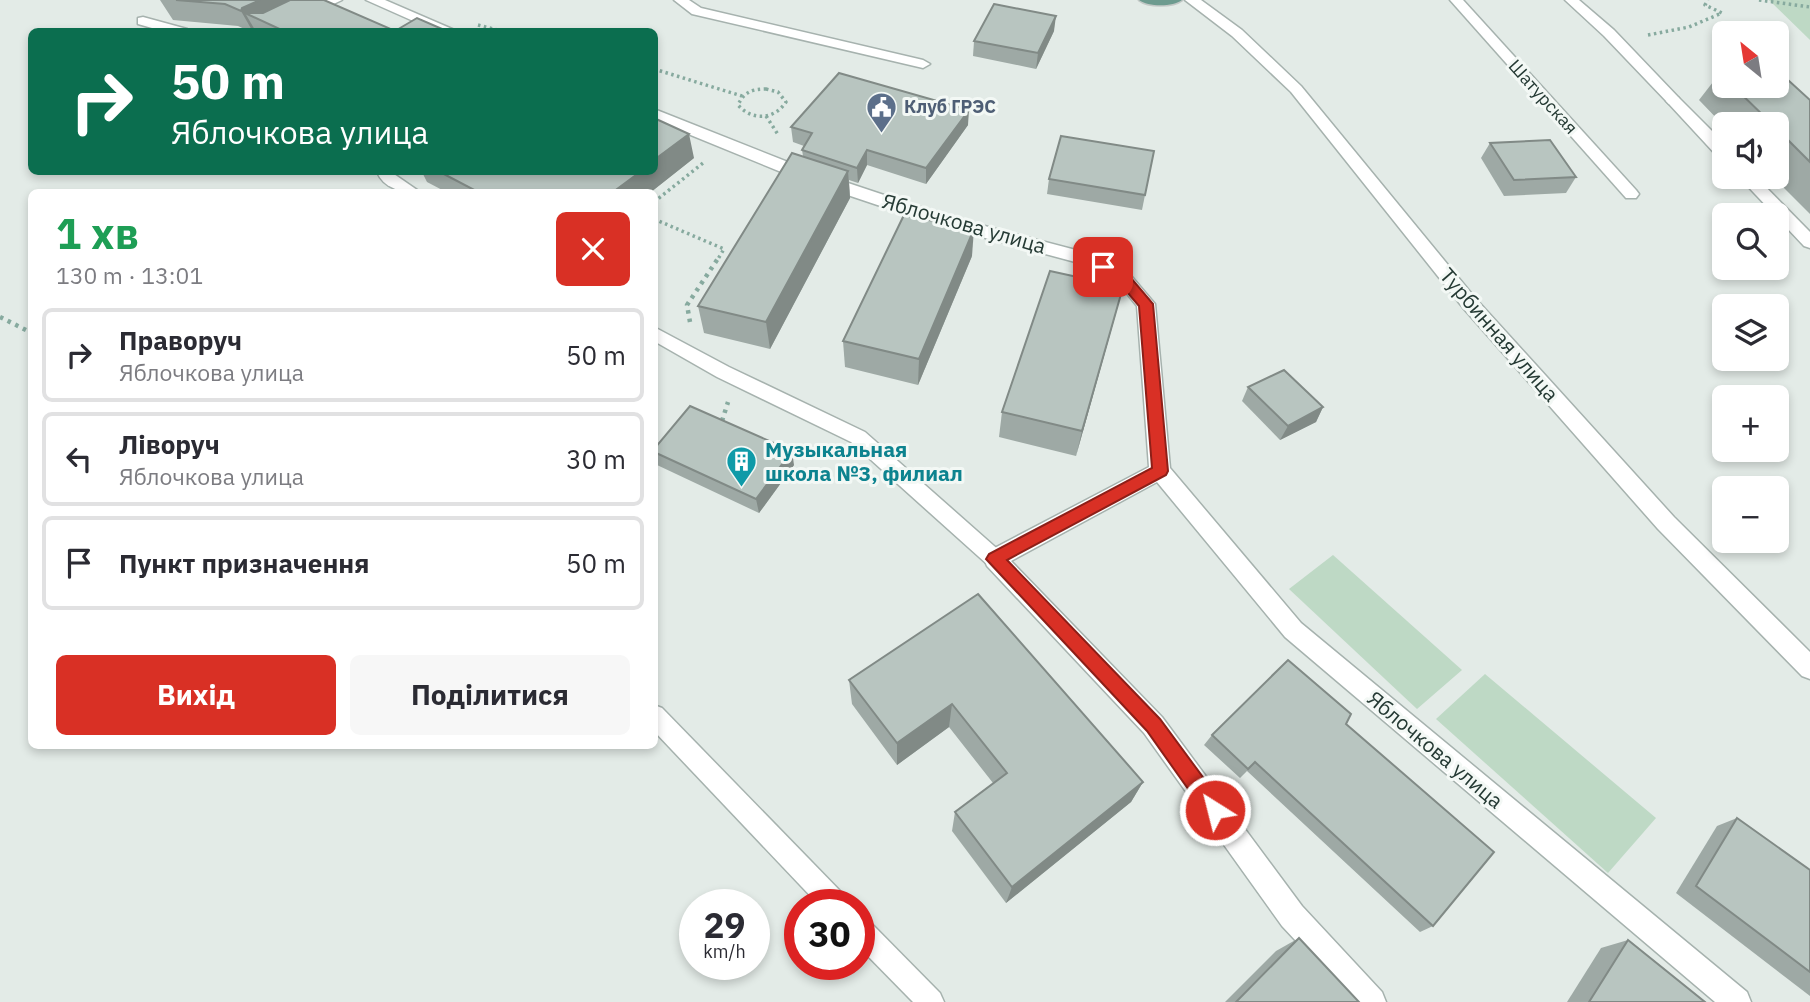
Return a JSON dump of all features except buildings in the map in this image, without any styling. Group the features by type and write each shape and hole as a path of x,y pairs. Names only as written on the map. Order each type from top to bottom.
{"main road":[{"path":"1146,0 1175,0"}],"street":[{"path":"373,0 442,28"},
{"name":"Турбинная улица","path":"1192,0 1237,33 1296,89 1470,304 1666,523 1810,668"},
{"path":"1674,102 1712,141"},
{"name":"Яблочкова улица","path":"658,116 797,172 943,221 1085,258 1121,275 1146,304 1160,471 1293,630 1737,1002"},
{"path":"1759,189 1810,242"},
{"path":"1160,471 995,559 1153,725 1292,916 1372,1002"}],"lane":[{"path":"271,28 336,0"},
{"path":"680,0 697,11 923,64"},
{"name":"Шатурская","path":"1456,0 1631,194"},
{"path":"1571,0 1617,41 1674,102"},
{"path":"143,21 168,28"},
{"path":"385,175 407,189"},
{"path":"658,334 723,372 858,437 995,559"},
{"path":"658,719 821,889"},
{"path":"875,945 931,1002"}],"path":[{"path":"1617,41 1689,27 1722,13 1705,5 1707,0"},
{"path":"1759,0 1810,7"},
{"path":"658,70 742,96 753,90 767,88 780,93 786,102 780,111 758,117 741,109 738,105 742,96"},
{"path":"658,199 700,166"},
{"path":"658,221 724,249 687,305"},
{"path":"0,317 28,331"}],"green space":[{"path":"1769,0 1810,0 1810,40"},
{"path":"1333,555 1462,670 1417,709 1289,589"},
{"path":"1485,674 1656,818 1608,873 1436,719"}],"place":[{"name":"Клуб ГРЭС","path":"881,134"},
{"name":"Музыкальная школа №3, филиал","path":"742,489"}],"route":[{"path":"1103,267 1121,275 1146,304 1160,471 995,559 1153,725 1215,810"}]}
